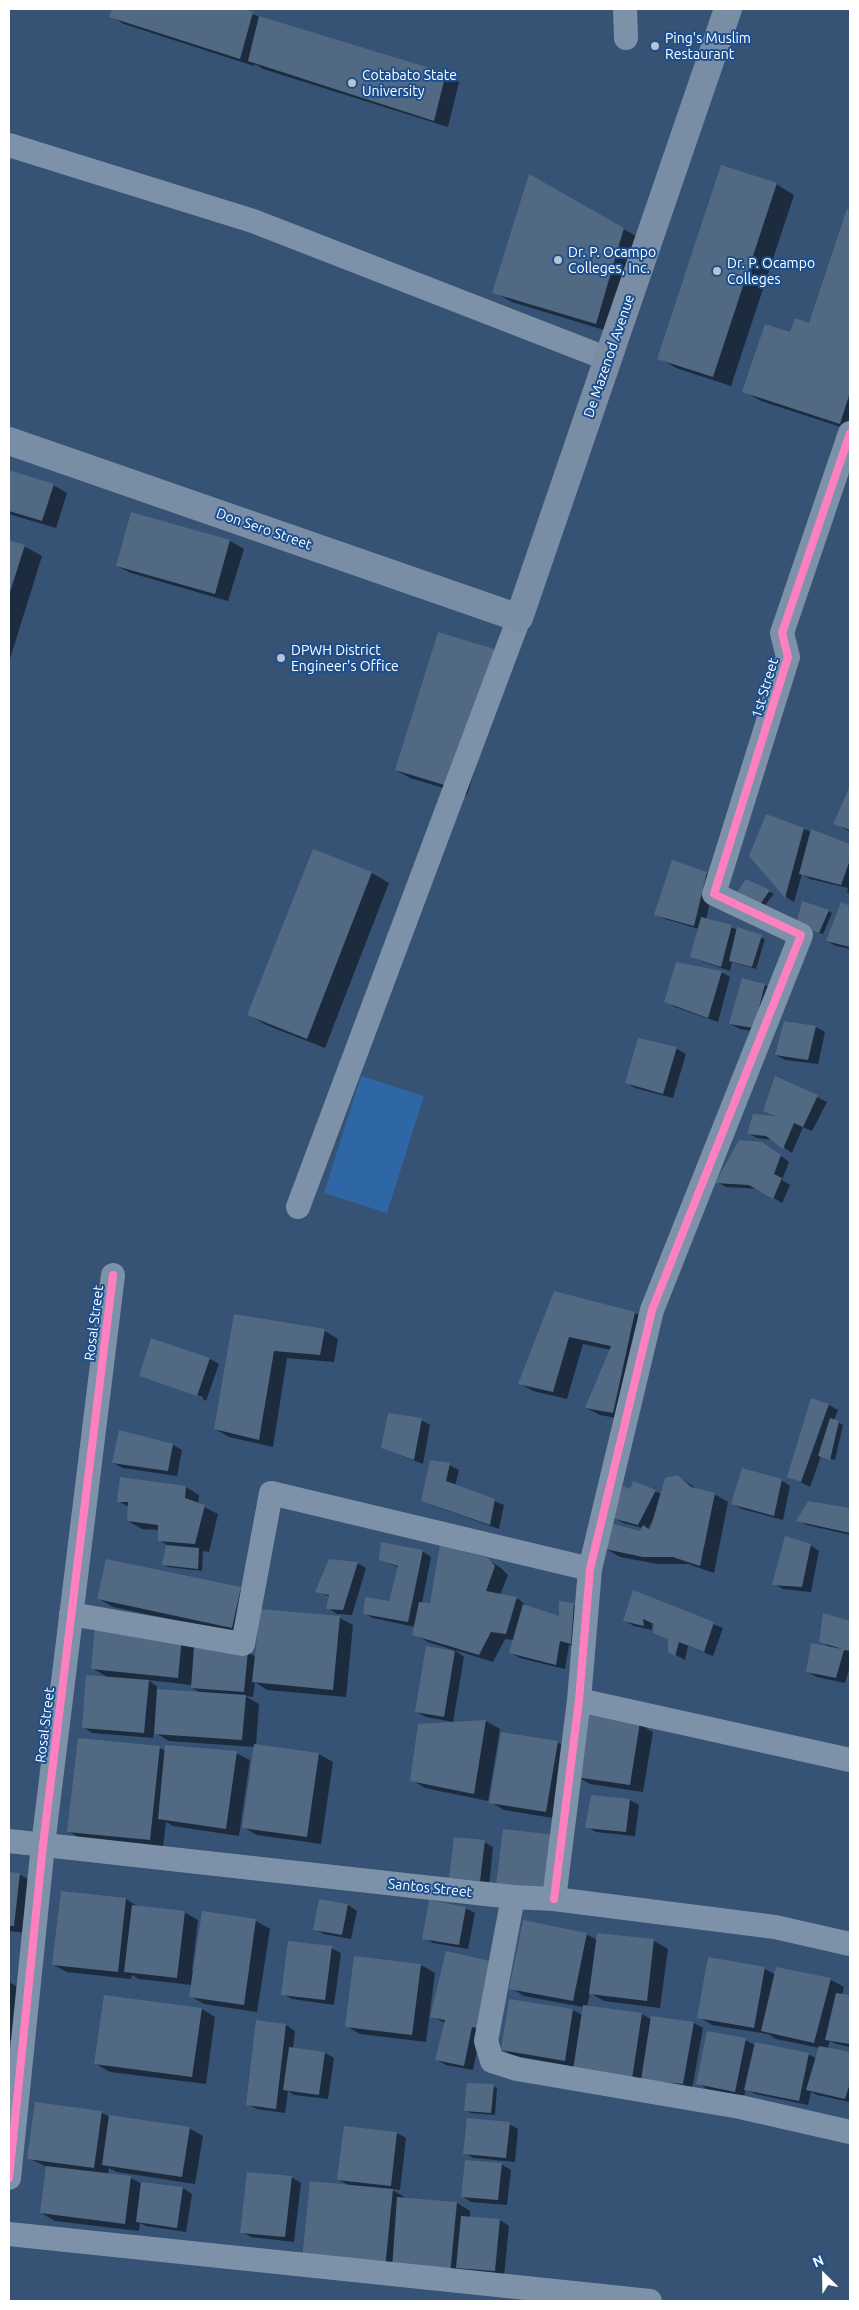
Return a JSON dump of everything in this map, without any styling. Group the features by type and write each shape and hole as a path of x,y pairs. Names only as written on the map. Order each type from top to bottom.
{"main road":[{"name":"De Mazenod Avenue","path":"519,618 728,9"},
{"name":"Don Sero Street","path":"9,441 519,618"}],"street":[{"path":"625,9 626,38"},
{"path":"9,145 253,222 608,359"},
{"name":"1st Street","path":"590,1569 652,1310 801,935 714,894 788,657 782,633 850,433"},
{"path":"298,1207 519,618"},
{"name":"Rosal Street","path":"9,2178 44,1845 113,1275"},
{"path":"71,1614 243,1644 271,1493 590,1569 579,1700 554,1899"},
{"path":"579,1700 850,1760"},
{"name":"Santos Street","path":"9,1841 513,1897 554,1899 775,1927 850,1944"},
{"path":"513,1897 486,2040 492,2061 517,2070 740,2107 850,2132"},
{"path":"9,2234 650,2301"}],"shaded area":[{"path":"361,1076 424,1096 387,1213 324,1193"}],"building":[{"path":"112,9 243,9 253,12 240,59 109,17"},
{"path":"259,16 446,73 434,121 248,61"},
{"name":"Dr. P. Ocampo Colleges","path":"721,165 777,183 713,377 657,359"},
{"name":"Dr. P. Ocampo Colleges, Inc.","path":"529,174 624,228 596,324 492,293"},
{"path":"847,209 850,210 850,392 840,424 742,392 765,324 790,332 795,318 809,323"},
{"path":"9,470 54,484 42,521 9,511"},
{"path":"131,512 230,540 215,594 116,566"},
{"path":"9,540 25,545 9,595"},
{"path":"438,632 497,650 454,788 395,770"},
{"path":"850,786 850,830 833,824"},
{"path":"766,814 804,828 785,898 749,856"},
{"path":"811,829 850,844 850,860 841,885 799,874"},
{"path":"313,849 372,872 307,1039 247,1015"},
{"path":"672,860 707,872 694,926 654,915"},
{"path":"746,879 770,890 757,909 735,895"},
{"path":"802,901 829,910 819,933 796,925"},
{"path":"841,902 850,906 850,947 826,941"},
{"path":"701,917 732,925 721,967 690,957"},
{"path":"737,927 762,935 752,967 729,961"},
{"path":"676,962 722,971 708,1018 664,1002"},
{"path":"742,978 765,984 754,1028 729,1024"},
{"path":"784,1021 816,1026 808,1060 775,1055"},
{"path":"638,1038 677,1047 663,1094 625,1083"},
{"path":"775,1076 818,1095 803,1127 794,1123 783,1149 766,1136 747,1134 753,1114 775,1116 763,1111"},
{"path":"739,1140 762,1142 781,1155 774,1174 782,1178 773,1199 749,1185 715,1183"},
{"path":"554,1291 635,1312 613,1413 585,1408 611,1346 569,1337 553,1392 518,1384"},
{"path":"234,1314 325,1329 320,1355 274,1351 259,1440 214,1429"},
{"path":"151,1338 210,1358 197,1396 139,1376"},
{"path":"811,1398 829,1404 801,1482 787,1477"},
{"path":"388,1413 422,1418 414,1460 381,1448"},
{"path":"830,1418 839,1421 830,1460 818,1456"},
{"path":"119,1430 173,1444 168,1471 112,1463"},
{"path":"430,1460 450,1463 446,1481 495,1499 490,1525 421,1501"},
{"path":"742,1468 782,1479 774,1516 731,1504"},
{"path":"678,1475 691,1487 715,1493 700,1566 673,1557 643,1557 605,1549 610,1523 640,1531 643,1525 650,1530 665,1478"},
{"path":"120,1477 186,1486 185,1498 205,1505 195,1544 158,1541 158,1525 127,1521 128,1502 117,1502"},
{"path":"633,1481 656,1490 638,1525 612,1518 623,1486 630,1489"},
{"path":"808,1501 850,1508 850,1533 796,1521"},
{"path":"785,1536 811,1544 802,1587 772,1585"},
{"path":"381,1542 423,1550 408,1622 363,1614 365,1597 389,1601 398,1566 379,1560"},
{"path":"166,1545 199,1548 198,1569 162,1565"},
{"path":"440,1545 488,1558 495,1566 486,1591 517,1597 506,1634 491,1632 479,1655 412,1635 419,1602 430,1603"},
{"path":"106,1559 241,1587 232,1628 97,1599"},
{"path":"329,1559 358,1562 343,1610 326,1609 329,1595 315,1592"},
{"path":"633,1590 714,1622 704,1652 679,1642 675,1656 668,1652 668,1639 653,1633 654,1624 643,1619 644,1626 623,1621"},
{"path":"559,1601 574,1603 571,1644 560,1641 556,1665 509,1653 523,1604 559,1616"},
{"path":"260,1609 340,1616 333,1690 252,1682"},
{"path":"823,1613 850,1621 850,1651 844,1650 836,1678 806,1672 811,1643 842,1649 819,1642"},
{"path":"95,1628 182,1637 178,1678 91,1669"},
{"path":"426,1646 455,1651 444,1717 415,1712"},
{"path":"194,1647 248,1651 244,1692 191,1688"},
{"path":"86,1675 149,1680 144,1733 82,1728"},
{"path":"157,1689 246,1695 242,1740 154,1734"},
{"path":"585,1714 640,1722 630,1785 575,1777"},
{"path":"486,1720 474,1794 410,1781 418,1724"},
{"path":"501,1732 558,1741 546,1812 489,1803"},
{"path":"78,1738 160,1746 150,1840 67,1832"},
{"path":"254,1744 319,1753 307,1837 242,1828"},
{"path":"165,1745 237,1751 226,1829 158,1819"},
{"path":"591,1795 630,1799 626,1832 585,1828"},
{"path":"503,1829 557,1835 550,1891 496,1885"},
{"path":"454,1837 485,1840 480,1881 449,1878"},
{"path":"9,1872 20,1873 14,1926 9,1926"},
{"path":"61,1891 126,1898 118,1972 52,1965"},
{"path":"319,1899 348,1904 342,1935 313,1930"},
{"path":"429,1900 466,1907 459,1945 422,1939"},
{"path":"132,1905 185,1911 177,1978 124,1972"},
{"path":"202,1911 256,1919 244,2005 189,1997"},
{"path":"523,1920 587,1933 573,2001 509,1989"},
{"path":"597,1933 654,1939 647,2001 589,1994"},
{"path":"288,1941 332,1946 325,2000 281,1995"},
{"path":"446,1951 494,1962 478,2028 472,2027 464,2066 435,2060 445,2020 430,2017"},
{"path":"354,1956 421,1964 412,2035 345,2027"},
{"path":"708,1957 765,1967 754,2028 697,2018"},
{"path":"776,1967 831,1978 814,2043 761,2031"},
{"path":"836,1993 850,1995 850,2044 825,2040"},
{"path":"104,1995 202,2008 192,2077 94,2064"},
{"path":"509,1999 573,2009 565,2061 501,2050"},
{"path":"583,2005 642,2013 632,2079 573,2070"},
{"path":"651,2016 694,2022 683,2084 641,2080"},
{"path":"256,2020 286,2024 276,2109 246,2105"},
{"path":"707,2031 746,2038 735,2092 696,2084"},
{"path":"755,2042 809,2053 799,2101 744,2090"},
{"path":"819,2046 850,2052 850,2083 845,2099 806,2090"},
{"path":"289,2047 325,2052 319,2095 283,2090"},
{"path":"467,2083 494,2084 491,2113 464,2111"},
{"path":"35,2102 102,2111 94,2168 27,2159"},
{"path":"109,2115 190,2127 182,2177 102,2165"},
{"path":"467,2118 510,2122 506,2158 463,2154"},
{"path":"344,2126 397,2132 391,2186 337,2180"},
{"path":"465,2160 502,2163 498,2200 461,2197"},
{"path":"46,2166 131,2176 125,2224 40,2213"},
{"path":"247,2172 292,2176 285,2237 240,2233"},
{"path":"310,2181 393,2189 385,2268 302,2260"},
{"path":"141,2182 183,2187 177,2228 136,2222"},
{"path":"397,2197 457,2202 450,2275 392,2270"},
{"path":"461,2216 500,2219 495,2271 456,2268"}],"cycle path":[{"path":"554,1899 579,1700 590,1569 652,1310 801,935 714,894 788,657 782,633 850,433"},
{"path":"9,2178 43,1845 113,1275"}],"place":[{"name":"Ping's Muslim Restaurant","path":"655,46"},
{"name":"Cotabato State University","path":"352,83"},
{"name":"Dr. P. Ocampo Colleges, Inc.","path":"558,260"},
{"name":"Dr. P. Ocampo Colleges","path":"717,271"},
{"name":"DPWH District Engineer's Office","path":"281,658"}]}
